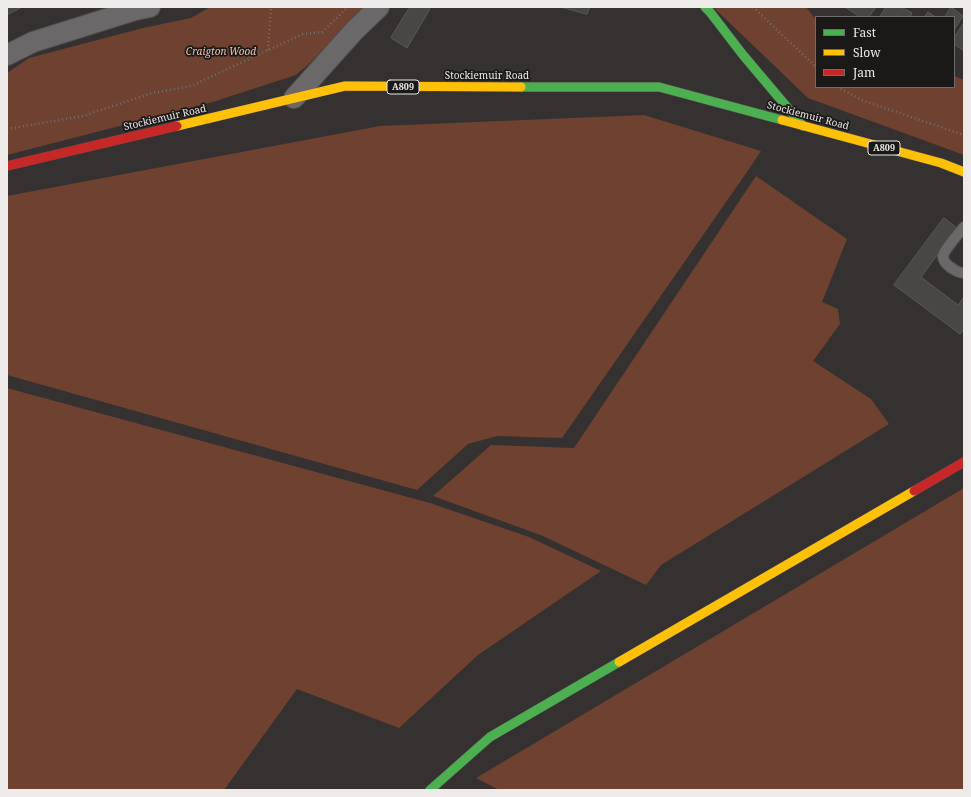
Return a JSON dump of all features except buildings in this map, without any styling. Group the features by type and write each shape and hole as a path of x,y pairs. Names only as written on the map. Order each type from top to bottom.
{"main road":[{"path":"705,7 743,56 803,126"},
{"name":"Stockiemuir Road","path":"7,166 345,86 659,87 941,164 964,172"},
{"path":"430,790 490,737 964,462"}],"street":[{"path":"7,55 33,42 135,10 150,7"},
{"path":"294,98 355,30 379,7"}],"lane":[{"path":"964,228 945,252 943,257 947,264 959,273 964,273"}],"path":[{"path":"268,51 272,7"},
{"path":"7,129 83,116 152,93 191,86 303,34 322,32 348,7"},
{"path":"753,7 815,66"},
{"path":"839,88 864,101 964,135"}],"green space":[{"name":"Craigton Wood","path":"210,7 366,7 296,75 213,102 7,155 7,73 29,58 143,28 191,18"},
{"path":"713,7 806,7 815,19 815,88 955,88 955,76 964,80 964,155 808,98"},
{"path":"644,115 761,151 562,438 497,436 468,444 417,490 7,375 7,196 380,126"},
{"path":"756,176 847,239 822,302 838,309 840,324 813,361 871,399 889,424 661,565 646,585 543,536 433,496 491,445 574,448"},
{"path":"7,388 430,503 529,537 601,571 478,655 399,728 297,689 224,790 7,790"},
{"path":"964,488 964,790 499,790 476,778"}],"traffic: fast":[{"path":"705,7 803,126"},
{"path":"521,87 659,87 782,120"},
{"path":"430,790 490,737 619,662"}],"traffic: slow":[{"path":"177,126 345,86 521,87"},
{"path":"782,120 941,163 964,172"},
{"path":"619,662 914,491"}],"traffic: jam":[{"path":"7,166 177,126"},
{"path":"914,491 964,462"}]}
